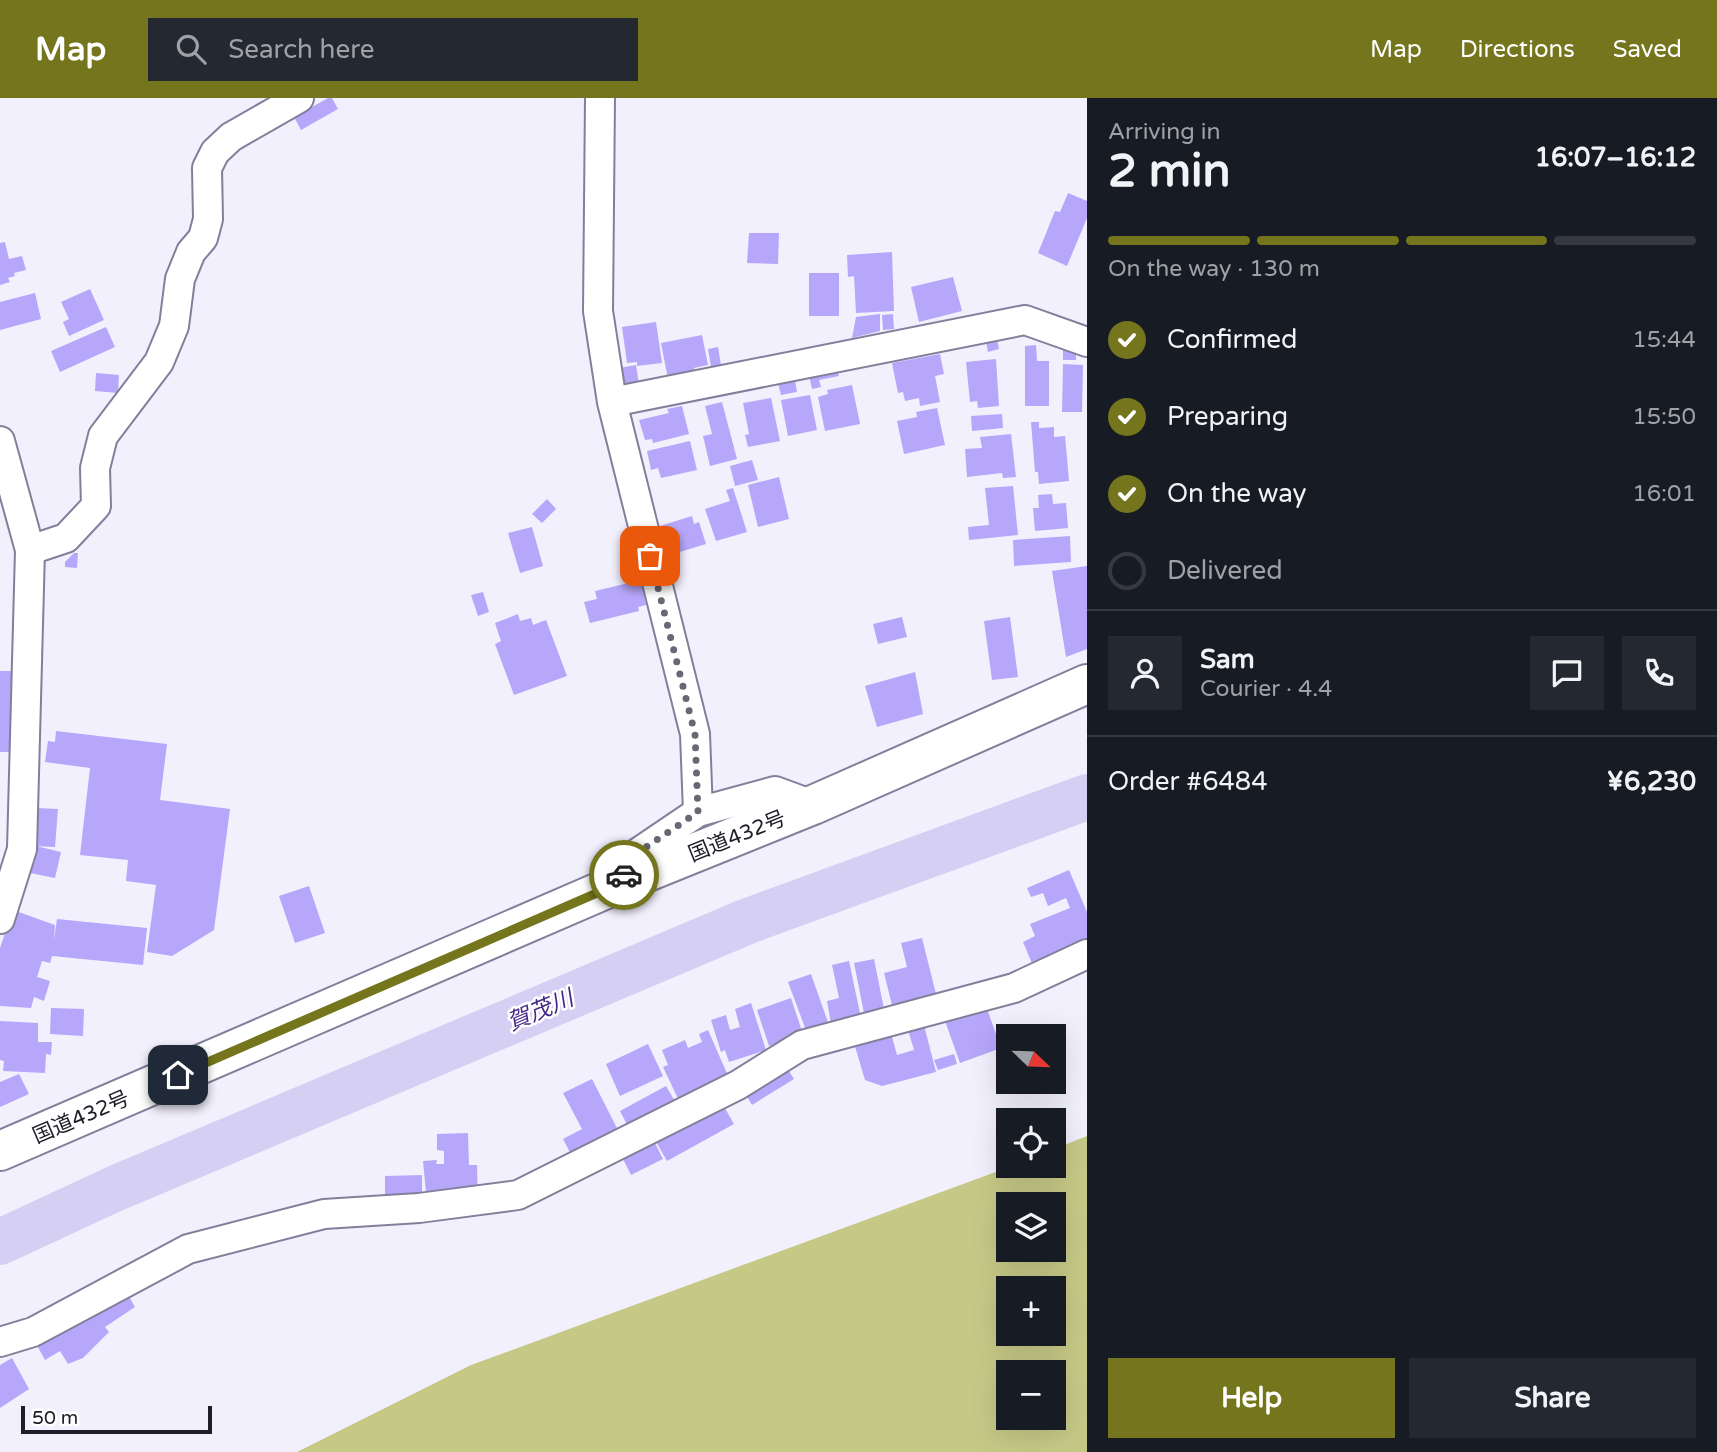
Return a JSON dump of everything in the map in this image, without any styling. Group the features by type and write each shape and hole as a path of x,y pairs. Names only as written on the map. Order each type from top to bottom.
{"highway":[{"name":"国道432号","path":"0,1151 620,883 813,805 1087,684"}],"street":[{"path":"30,550 66,538 96,506 95,468 103,436 159,362 174,326 180,279 191,252 203,238 208,219 208,168 215,152 232,137 299,98"},
{"path":"600,98 598,311 612,402 695,734 698,812"},
{"path":"612,402 1025,320 1087,342"},
{"path":"0,441 30,550 23,849 0,919"},
{"path":"620,883 633,856 698,812 775,791 813,805"},
{"path":"0,1342 33,1332 188,1249 324,1214 419,1208 519,1195 738,1084 802,1045 1014,988 1087,954"}],"green space":[{"path":"1087,1136 1087,1452 297,1452 471,1365 996,1172 996,1178 1066,1178 1066,1144"}],"building":[{"path":"332,98 338,109 301,130 294,117"},
{"path":"1068,193 1087,201 1087,218 1067,266 1038,253 1055,211 1060,212"},
{"path":"749,233 779,233 778,264 747,263"},
{"path":"5,242 9,259 22,256 26,270 14,273 15,276 8,278 10,282 0,285 0,243"},
{"path":"892,252 894,311 856,313 854,276 848,277 847,255"},
{"path":"809,273 839,273 839,316 809,316"},
{"path":"953,277 962,311 919,322 911,287"},
{"path":"90,289 104,320 69,336 63,322 69,319 61,302"},
{"path":"35,293 41,319 0,330 0,302"},
{"path":"880,314 880,331 852,338 856,317"},
{"path":"893,314 894,329 883,330 882,315"},
{"path":"656,322 662,363 637,366 637,362 627,363 622,327"},
{"path":"106,327 115,347 60,372 51,351"},
{"path":"702,335 708,365 694,368 695,374 668,379 661,343"},
{"path":"997,339 999,349 988,352 986,342"},
{"path":"1036,345 1037,361 1049,361 1049,406 1025,406 1025,346"},
{"path":"1063,345 1076,346 1076,360 1063,360"},
{"path":"718,347 721,365 711,367 708,349"},
{"path":"940,354 944,374 935,376 940,402 920,406 919,398 905,401 903,392 898,393 892,363"},
{"path":"996,359 999,406 978,408 977,401 970,402 966,362"},
{"path":"1063,364 1083,365 1082,412 1062,412"},
{"path":"636,365 639,384 618,388 614,369"},
{"path":"837,370 839,376 819,380 821,387 812,389 809,375"},
{"path":"96,373 119,375 118,393 95,391"},
{"path":"795,380 797,392 781,395 778,383"},
{"path":"852,385 860,424 825,431 818,397 828,394 827,390"},
{"path":"810,395 817,430 788,436 781,400"},
{"path":"771,398 780,441 748,447 745,435 749,434 743,403"},
{"path":"722,402 737,459 710,466 703,436 712,434 705,406"},
{"path":"682,406 689,434 653,443 652,439 645,440 639,420 669,413 667,409"},
{"path":"937,408 945,445 904,454 897,421 917,417 916,412"},
{"path":"1002,414 1003,428 972,431 971,416"},
{"path":"1031,422 1039,422 1039,428 1054,427 1054,437 1065,436 1069,481 1039,484 1038,472 1035,472"},
{"path":"1011,434 1016,477 1003,478 1002,473 967,477 965,449 982,448 980,437"},
{"path":"690,441 697,470 661,478 658,468 651,470 647,451"},
{"path":"752,460 758,480 735,486 730,466"},
{"path":"779,477 789,519 758,527 748,485"},
{"path":"1013,486 1018,535 969,540 968,527 989,525 985,488"},
{"path":"733,488 747,532 716,541 705,509 730,501 726,490"},
{"path":"1052,494 1053,504 1066,503 1068,528 1035,531 1033,508 1039,508 1038,495"},
{"path":"547,499 556,509 542,523 532,514"},
{"path":"692,516 694,524 699,522 706,544 670,555 660,526"},
{"path":"532,527 543,566 520,573 508,533"},
{"path":"1070,536 1071,562 1014,566 1013,540"},
{"path":"74,553 78,553 77,568 65,567 65,562"},
{"path":"1087,566 1087,649 1066,657 1052,571"},
{"path":"641,580 646,605 638,607 639,611 590,623 584,602 597,599 595,591"},
{"path":"483,592 489,612 478,616 471,595"},
{"path":"518,614 520,621 531,618 533,625 546,620 567,676 514,695 495,644 501,641 495,623"},
{"path":"902,617 907,637 878,644 873,624"},
{"path":"1010,617 1018,677 992,680 984,621"},
{"path":"0,671 19,671 17,752 0,752"},
{"path":"915,672 923,714 877,727 865,686"},
{"path":"56,731 167,744 160,800 230,809 214,930 172,956 147,952 156,885 126,881 128,860 80,855 90,768 45,762 48,741 55,742"},
{"path":"36,808 58,809 55,847 33,846"},
{"path":"36,846 61,852 55,878 30,873"},
{"path":"1069,870 1087,912 1087,944 1033,966 1023,942 1035,936 1030,924 1070,908 1066,898 1048,906 1043,893 1031,897 1027,888"},
{"path":"309,886 325,933 295,943 279,896"},
{"path":"13,910 55,925 54,940 57,919 147,928 143,965 52,956 50,963 42,961 37,977 50,981 44,1001 34,997 31,1008 0,1006 0,948"},
{"path":"922,938 936,994 892,1005 884,973 907,967 901,943"},
{"path":"874,959 885,1014 865,1018 854,963"},
{"path":"849,961 861,1018 831,1024 827,1001 839,998 832,965"},
{"path":"811,974 829,1025 807,1033 788,982"},
{"path":"791,998 803,1034 769,1046 757,1010"},
{"path":"751,1003 766,1050 729,1062 725,1050 721,1052 711,1020 726,1015 730,1030 740,1027 735,1009"},
{"path":"986,1006 996,1034 996,1050 960,1063 945,1021"},
{"path":"51,1008 84,1009 83,1036 50,1034"},
{"path":"0,1021 38,1023 38,1042 52,1042 51,1055 46,1054 45,1073 3,1071 4,1061 0,1060"},
{"path":"924,1025 936,1072 882,1086 865,1080 854,1043 891,1033 897,1055 914,1050 908,1030"},
{"path":"708,1030 729,1078 681,1105 663,1067 668,1065 662,1050 685,1040 688,1048 702,1042 699,1034"},
{"path":"648,1044 663,1076 620,1096 606,1064"},
{"path":"954,1054 957,1064 938,1070 934,1060"},
{"path":"785,1065 794,1079 752,1105 743,1090"},
{"path":"19,1074 29,1094 0,1107 0,1082"},
{"path":"592,1079 622,1138 575,1162 563,1139 582,1129 563,1093"},
{"path":"666,1086 679,1108 632,1134 620,1111"},
{"path":"722,1103 734,1124 667,1161 655,1140"},
{"path":"468,1133 469,1165 477,1165 478,1202 427,1203 423,1161 437,1160 436,1164 444,1164 444,1151 437,1150 437,1134"},
{"path":"655,1143 663,1159 631,1175 623,1159"},
{"path":"422,1175 422,1202 385,1202 385,1176"},
{"path":"127,1293 135,1307 105,1327 109,1332 83,1358 68,1364 60,1351 45,1360 34,1340"},
{"path":"12,1358 29,1389 0,1408 0,1365"}],"waterway":[{"name":"賀茂川","path":"0,1242 114,1189 748,921 1087,797"}],"way so far":[{"path":"624,875 633,856 698,812 695,734 650,556"}],"route":[{"path":"178,1075 620,883 624,875"}]}
